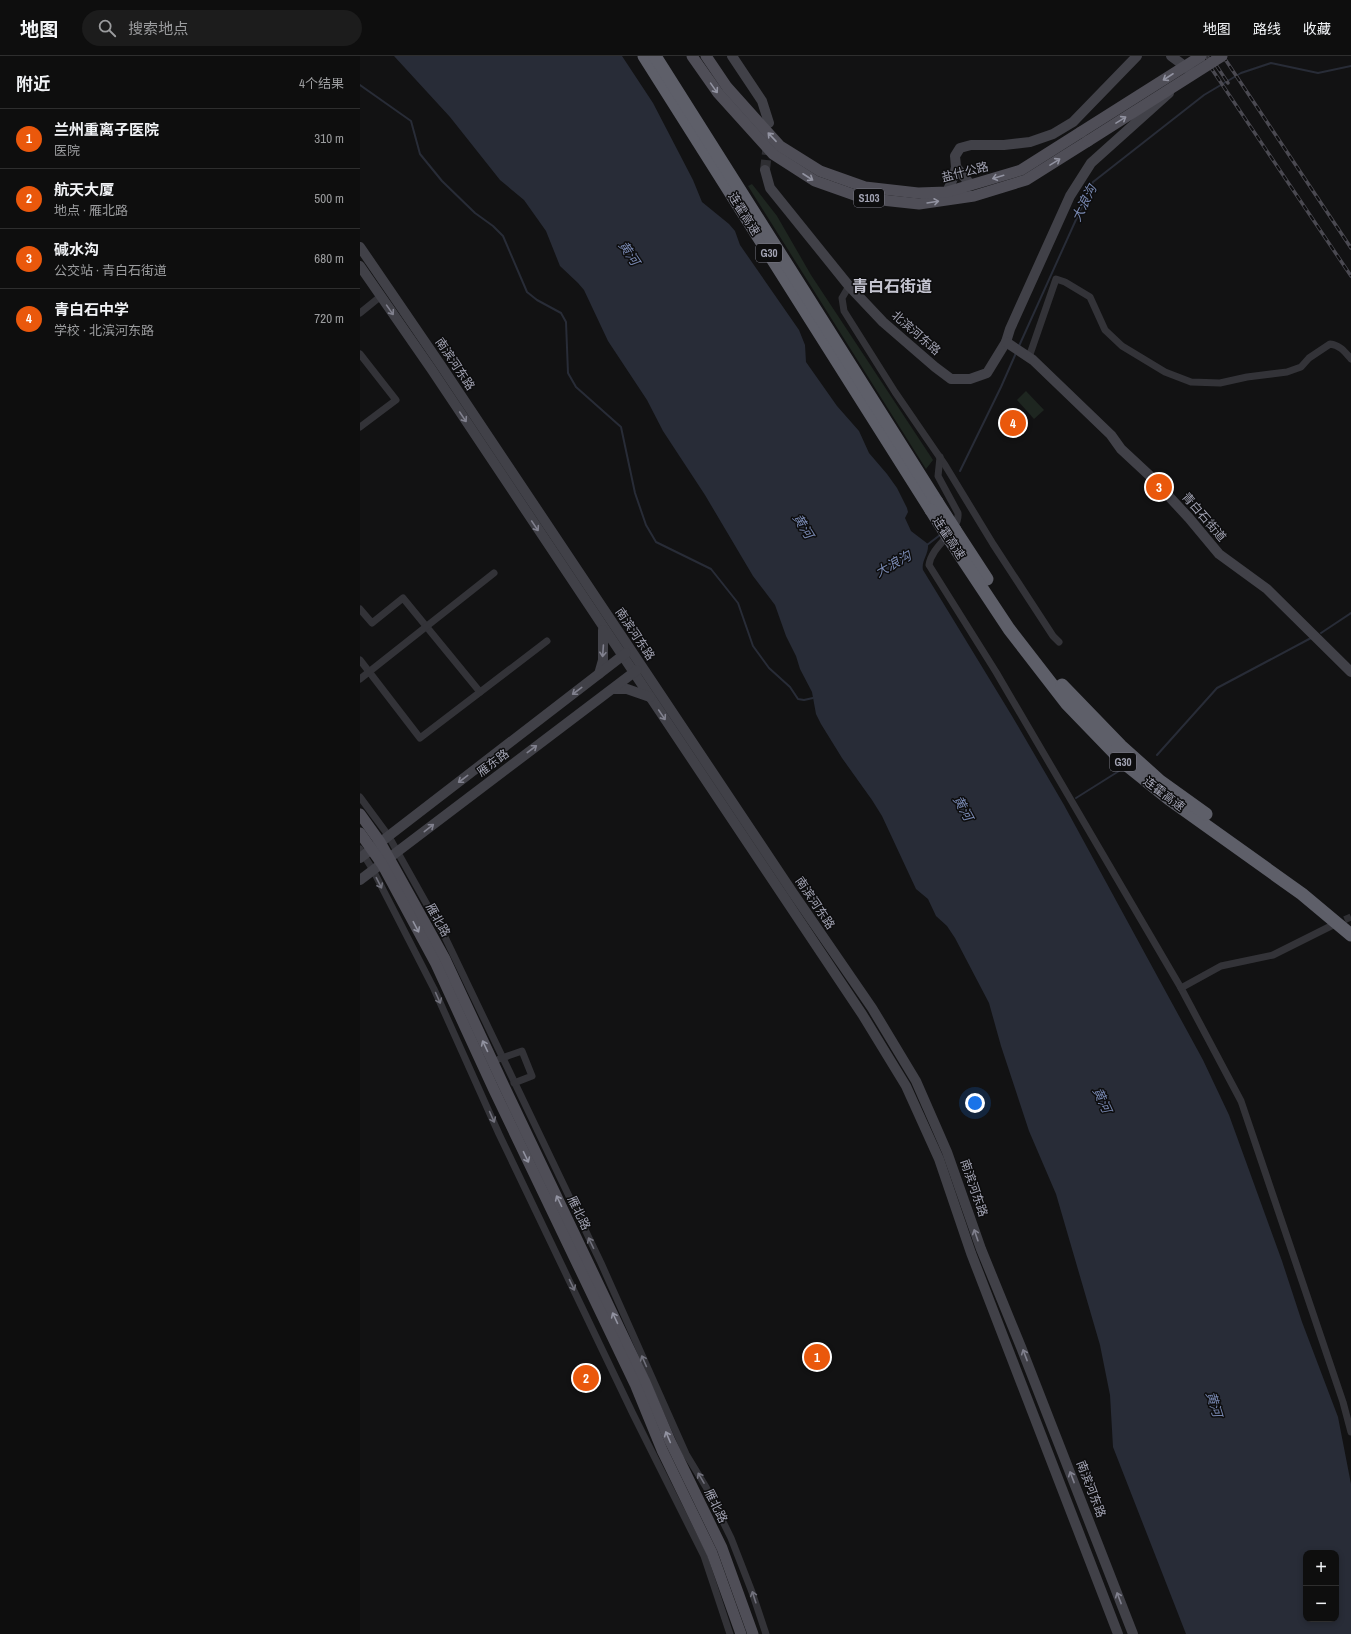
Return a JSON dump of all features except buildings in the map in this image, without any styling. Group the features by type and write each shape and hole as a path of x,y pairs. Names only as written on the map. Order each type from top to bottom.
{"highway":[{"name":"连霍高速","path":"644,56 952,534 1014,636 1067,704 1124,763 1170,799 1302,894 1351,935"},
{"name":"连霍高速","path":"655,56 934,506"},
{"name":"连霍高速","path":"952,534 1016,625 1058,681 1121,746 1160,781 1309,888 1351,924"}],"main road":[{"name":"盐什公路","path":"692,56 718,93 773,154 815,181 862,198 919,204 974,196 1026,180 1084,137 1201,56"},
{"name":"盐什公路","path":"706,56 727,87 780,146 820,171 865,187 918,193 947,192 1021,170 1084,137 1222,56"},
{"path":"732,56 762,101 769,123"},
{"path":"947,192 954,176 956,167 955,156 960,148 971,145 1004,145 1030,142 1053,134 1073,122 1137,56"},
{"path":"1009,344 1010,329 1070,196 1091,163 1192,72 1171,56"},
{"path":"956,167 971,186"},
{"name":"北滨河东路","path":"765,170 770,188 849,286 883,322 951,379 970,379 988,373 1009,344"},
{"name":"南滨河东路","path":"360,247 367,270 381,296 603,628 626,653 642,667 872,1008 916,1081 947,1152 981,1249 1022,1347 1133,1634"},
{"name":"南滨河东路","path":"367,270 440,364 626,653 633,673 862,1014 906,1086 939,1159 971,1253 1118,1634"},
{"name":"青白石街道","path":"1009,344 1026,356 1111,435 1121,449 1149,475 1189,518 1219,554 1267,589 1351,672"},
{"path":"599,674 603,660 603,628"},
{"name":"雁东路","path":"371,848 626,653"},
{"name":"雁东路","path":"360,880 642,667"},
{"path":"613,689 627,689 650,697"},
{"name":"雁北路","path":"360,814 371,848"},
{"name":"雁北路","path":"360,833 371,848 385,861 445,959 497,1060 644,1380 670,1441 722,1548 753,1634"},
{"name":"雁北路","path":"385,861 436,964 494,1090 635,1384 662,1450 712,1553 741,1634"},
{"path":"783,897 793,893"}],"street":[{"path":"1192,72 1209,56"},
{"path":"1026,356 1056,279 1065,282 1090,297 1105,330 1122,346 1165,372 1191,382 1220,383 1247,377 1287,372 1301,367 1309,358 1330,344 1340,348 1351,359"},
{"path":"849,286 842,298 844,311 895,392 940,457 993,544 1053,636 1059,642"},
{"path":"360,314 381,296"},
{"path":"360,354 396,400 360,428"},
{"path":"940,457 938,476 958,513 959,518 958,524 939,545 930,558 929,565 996,672 1181,988 1241,1101 1340,1395 1351,1432"},
{"path":"360,679 494,573"},
{"path":"360,609 372,623 403,598 480,692"},
{"path":"360,660 420,738 548,641"},
{"path":"360,796 371,848 385,861 434,989 499,1134 633,1414 704,1556 730,1634"},
{"path":"1181,988 1221,966 1273,955 1333,925"},
{"path":"514,1083 532,1076 522,1051 497,1060 514,1083 601,1263 686,1454 706,1488 731,1538 752,1592 766,1634"}],"shaded area":[{"path":"752,184 777,216 811,275 933,460 926,469 748,186"},
{"path":"1026,391 1044,410 1034,419 1017,400"}],"water":[{"name":"黄河","path":"394,56 622,56 653,103 693,180 702,202 729,224 735,231 740,245 799,330 805,345 806,362 837,406 859,431 869,453 897,488 907,508 908,512 905,518 911,531 928,544 923,570 1012,716 1064,805 1203,1060 1229,1115 1282,1261 1302,1322 1338,1417 1351,1484 1351,1634 1186,1634 1113,1447 1110,1395 1100,1345 1056,1194 1029,1131 1001,1046 989,1003 955,938 947,926 936,916 928,899 916,889 882,816 842,758 821,724 816,714 812,692 800,669 775,605 753,576 705,495 663,431 647,400 608,341 584,290 560,266 546,231 524,200 500,180 450,117"}],"waterway":[{"name":"大浪沟","path":"1019,346 1093,182 1204,95 1241,73 1271,63 1318,73 1351,66"},
{"path":"360,85 411,121 420,154 442,181 475,213 493,226 503,236 527,292 537,300 561,313 566,322 568,373 576,387 621,427 635,493 646,525 656,542 711,569 738,603 753,646 769,668 790,687 798,699 804,700 813,698"},
{"name":"大浪沟","path":"960,471 1016,353"},
{"name":"大浪沟","path":"927,545 940,535"},
{"path":"1321,633 1351,613"},
{"path":"1157,755 1217,688 1311,638"},
{"path":"1076,798 1119,771"}],"tunnel":[{"path":"765,170 768,143"},
{"path":"1335,924 1351,917"}],"railway":[{"path":"1203,56 1351,276"},
{"path":"1210,56 1228,83"},
{"path":"1223,56 1351,248"}],"place":[{"name":"青白石中学","path":"1013,423"},
{"name":"碱水沟","path":"1159,487"},
{"name":"兰州重离子医院","path":"817,1357"},
{"name":"航天大厦","path":"586,1378"}],"district":[{"name":"青白石街道","path":"892,286"}]}
